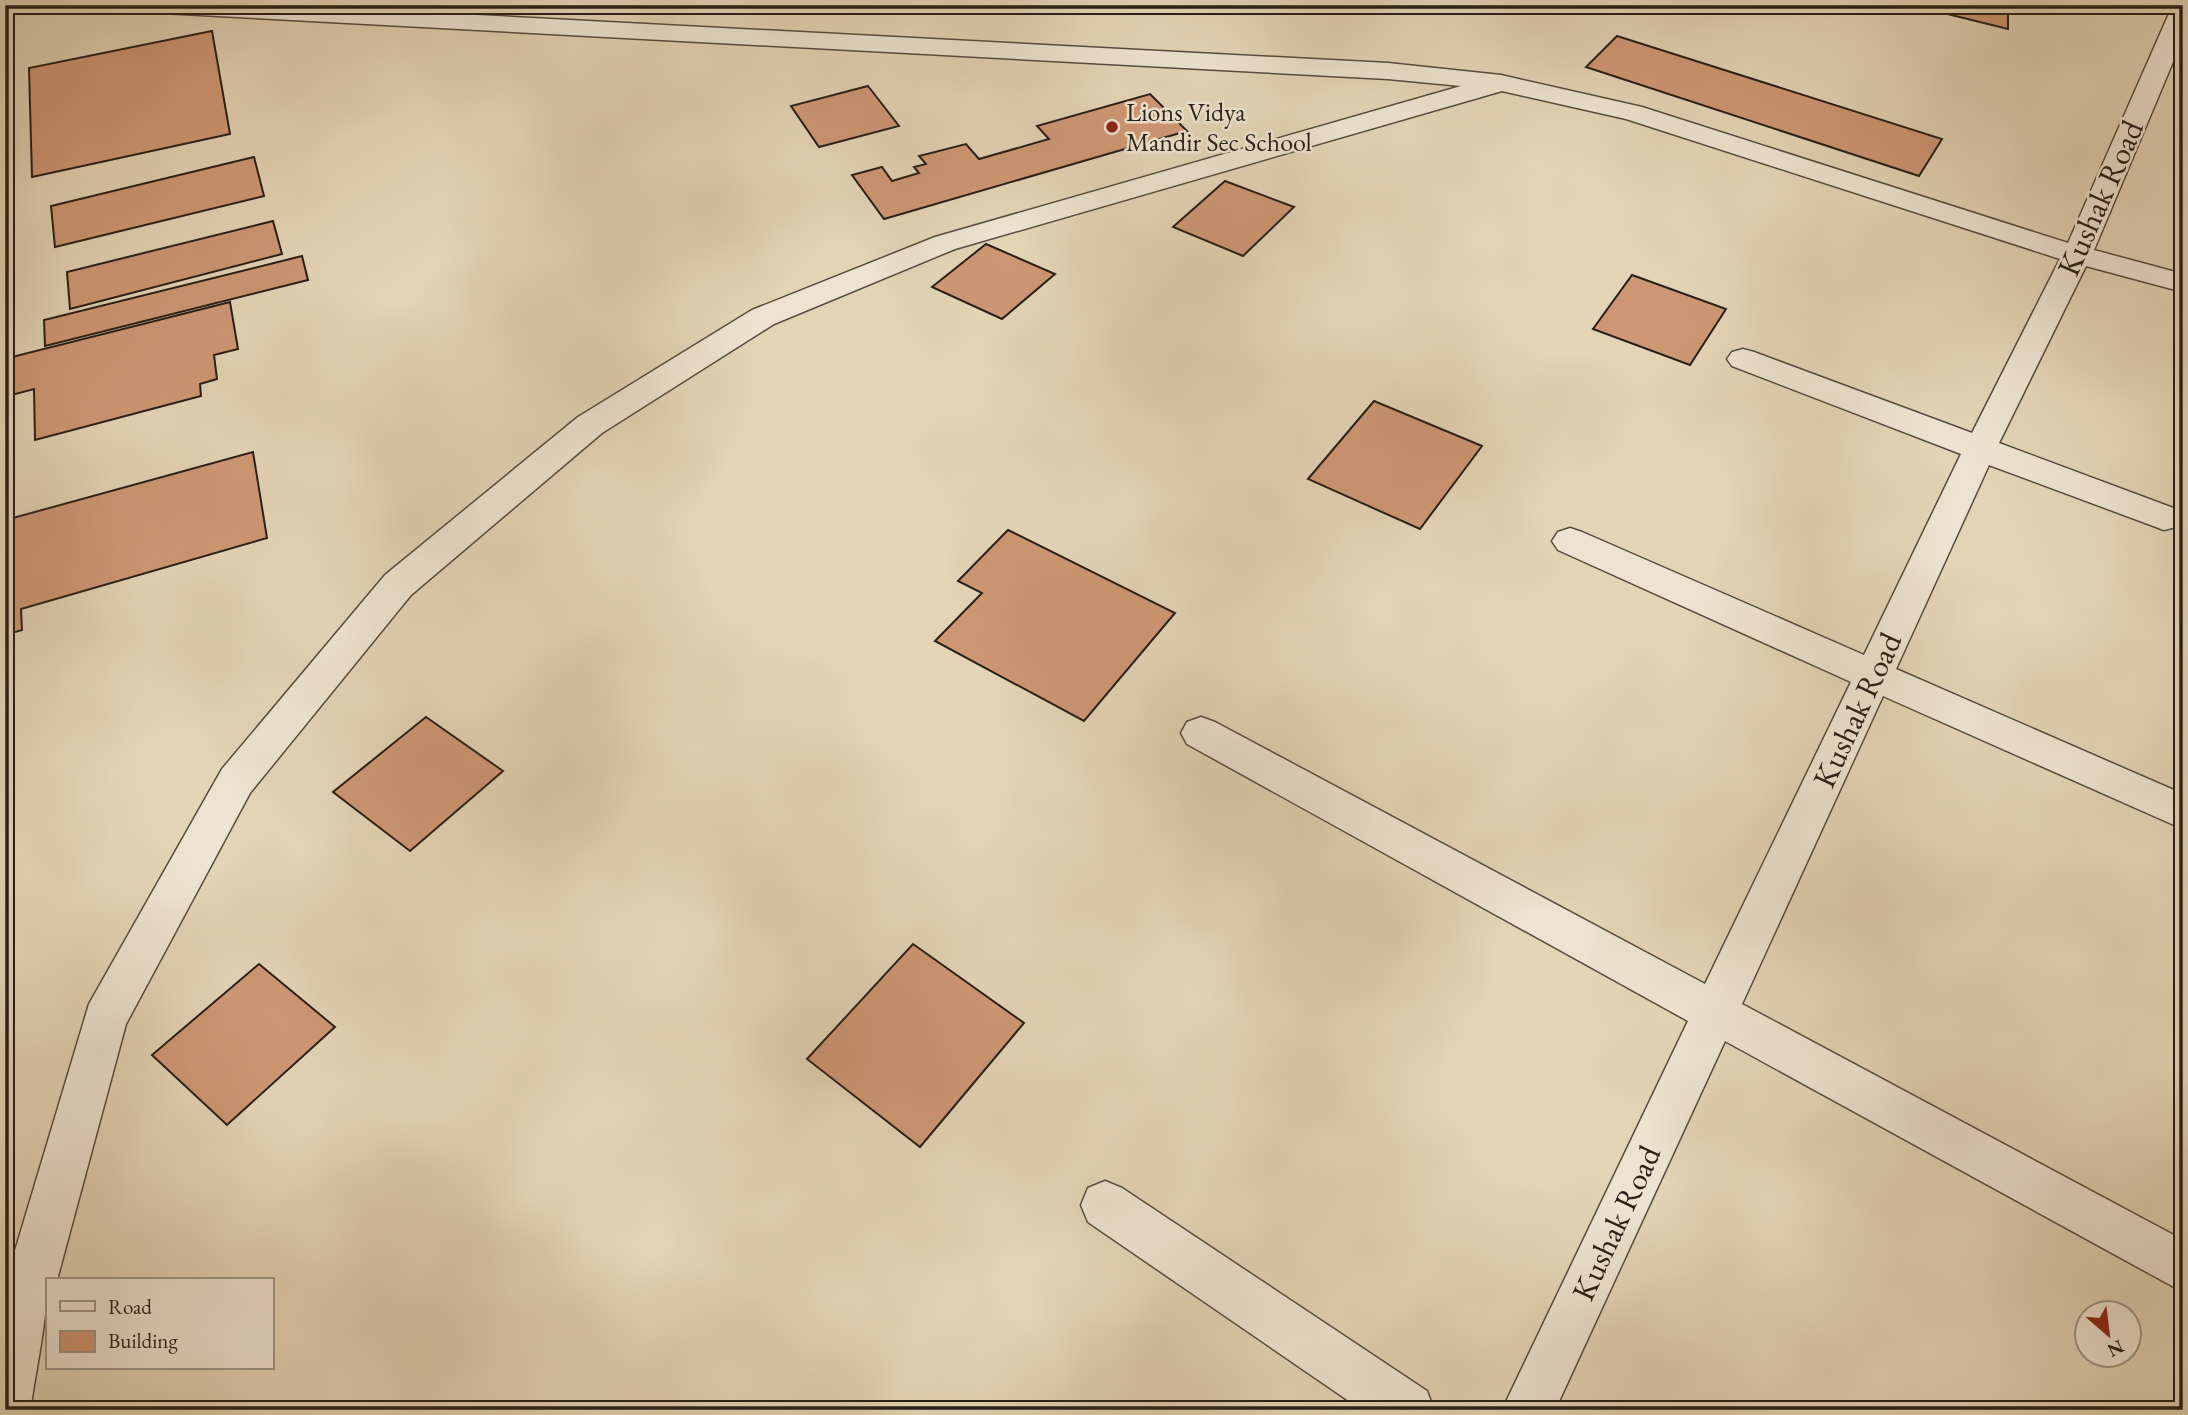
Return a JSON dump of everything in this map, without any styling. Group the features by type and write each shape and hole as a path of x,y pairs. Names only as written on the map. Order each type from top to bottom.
{"street":[{"path":"143,5 1388,71 1501,83 1633,113 2077,255 2183,283"},
{"name":"Kushak Road","path":"1528,1410 1980,449 2077,255 2179,28"},
{"path":"5,1405 13,1346 105,1019 236,781 398,585 590,425 763,317 946,243 1501,83"},
{"path":"1743,359 2164,519"},
{"path":"1570,541 2183,812"},
{"path":"1201,733 2183,1267"},
{"path":"1105,1205 1408,1410"}],"building":[{"path":"1911,5 2008,5 2008,29"},
{"path":"212,31 230,134 32,177 29,68"},
{"path":"1617,36 1942,139 1919,176 1586,67"},
{"path":"868,86 899,126 819,147 791,106"},
{"path":"1150,94 1187,131 884,219 852,175 882,167 892,181 919,173 914,167 926,164 919,156 966,144 979,159 1049,139 1037,126"},
{"path":"254,157 264,196 55,247 51,206"},
{"path":"1225,181 1294,207 1243,256 1173,227"},
{"path":"273,221 282,254 70,309 67,272"},
{"path":"986,244 1055,274 1002,319 932,287"},
{"path":"302,256 308,280 45,346 44,320"},
{"path":"1632,275 1726,309 1690,365 1593,329"},
{"path":"230,302 238,349 214,355 217,379 200,384 201,396 35,440 34,389 8,396 8,358"},
{"path":"1374,401 1482,446 1420,529 1308,479"},
{"path":"253,452 267,538 21,609 22,630 5,635 5,487 12,485 13,518"},
{"path":"1008,530 1175,613 1084,721 935,641 982,593 958,581"},
{"path":"426,717 503,771 410,851 333,792"},
{"path":"913,944 1024,1023 920,1147 807,1059"},
{"path":"259,964 335,1027 227,1125 152,1055"}],"place":[{"name":"Lions Vidya Mandir Sec School","path":"1112,127"}]}
